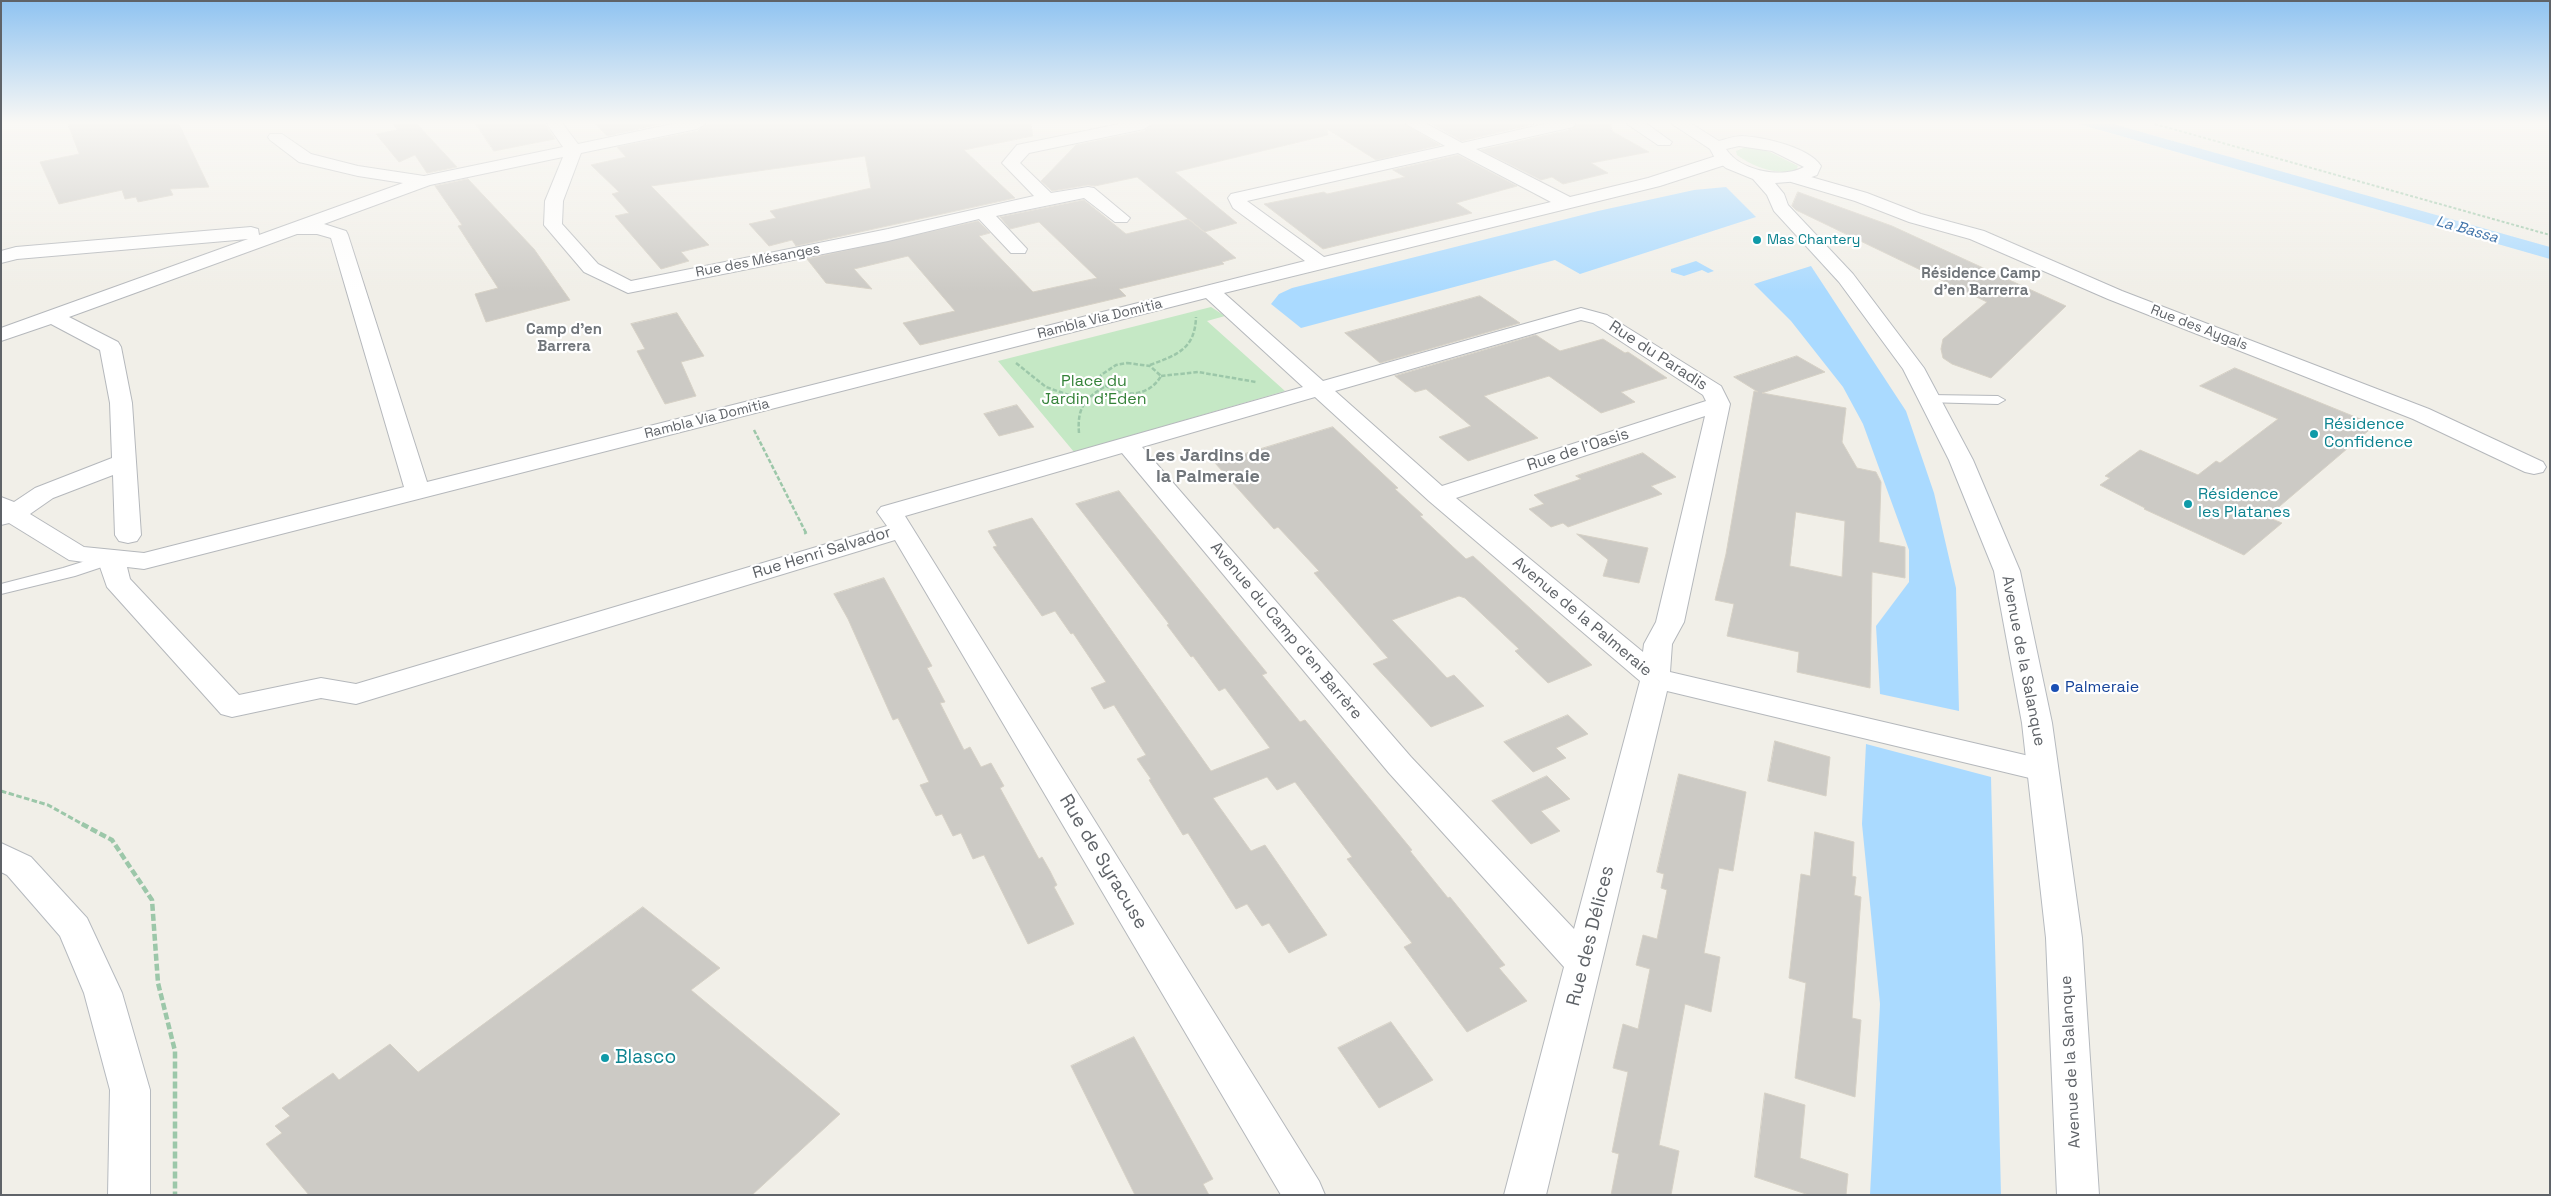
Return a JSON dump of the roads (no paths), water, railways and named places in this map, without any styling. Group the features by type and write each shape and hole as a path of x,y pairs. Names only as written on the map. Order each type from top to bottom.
{"street":[{"path":"417,180 425,181"},
{"path":"1,335 286,230 431,180"},
{"name":"Rue des Mésanges","path":"562,180 554,201 553,225 591,268 628,287 888,235 1040,200 1088,192 1121,218"},
{"path":"1028,180 1044,195 1040,200"},
{"path":"1317,180 1237,198 1239,204 1321,264"},
{"path":"1520,180 1566,203"},
{"name":"Rambla Via Domitia","path":"1654,182 1659,180"},
{"name":"Rambla Via Domitia","path":"5,511 78,554 144,561 1566,203 1654,182 1679,180"},
{"name":"Avenue de la Salanque","path":"1774,180 1786,184 1780,208 1828,256 1913,368 1961,460 2007,571 2037,723 2064,938 2078,1195"},
{"path":"1786,184 1794,180"},
{"name":"Rue des Aygals","path":"1839,180 1861,197"},
{"name":"Rue des Aygals","path":"1786,184 1861,197 1915,218 1977,235 2116,295 2421,414 2534,467"},
{"path":"983,213 1018,248"},
{"path":"1,257 16,253 286,230 319,228 339,234 418,491"},
{"name":"Avenue de la Palmeraie","path":"1211,292 1438,496 1655,678 2042,770"},
{"name":"Rue du Paradis","path":"1312,383 1581,314 1600,319 1713,391 1719,404 1670,622 1658,644 1655,678"},
{"path":"51,316 110,348 121,403 128,535"},
{"path":"1127,444 1312,383"},
{"name":"Rue de l'Oasis","path":"1438,496 1719,404"},
{"name":"Rue Henri Salvador","path":"111,558 117,580 232,707 321,688 356,694 902,530 890,512 1127,444"},
{"name":"Avenue du Camp d'en Barrère","path":"1127,444 1400,765 1584,964"},
{"path":"5,511 44,492 124,462"},
{"name":"Rue de Syracuse","path":"902,530 1304,1195"},
{"name":"Rue des Délices","path":"1525,1195 1655,678"},
{"path":"1,856 19,866 74,928 103,993 130,1090 129,1195"}],"lane":[{"path":"1929,399 1998,400"},
{"path":"1,589 70,572 111,558"}],"water":[{"name":"La Bassa","path":"2274,180 2311,180 2550,247 2550,259"},
{"path":"1726,187 1756,217 1580,274 1555,260 1301,328 1271,304 1279,294 1292,288 1598,211 1694,190"},
{"path":"1696,261 1714,271 1708,273 1702,270 1684,276 1671,272 1671,269"},
{"path":"1811,266 1906,411 1934,493 1956,588 1959,711 1880,694 1876,626 1909,582 1909,550 1863,424 1843,387 1791,321 1754,284"},
{"path":"1866,744 1991,777 2001,1195 1870,1195 1880,1004 1862,824"}],"place":[{"name":"Mas Chantery","path":"1757,240"},
{"name":"Résidence Confidence","path":"2314,434"},
{"name":"Résidence les Platanes","path":"2188,504"},
{"name":"Palmeraie","path":"2055,688"},
{"name":"Blasco","path":"605,1058"}],"district":[{"name":"Résidence Camp d'en Barrerra","path":"1981,282"},
{"name":"Camp d'en Barrera","path":"564,338"},
{"name":"Les Jardins de la Palmeraie","path":"1208,466"}],"park label":[{"name":"Place du Jardin d'Eden","path":"1094,391"}]}
